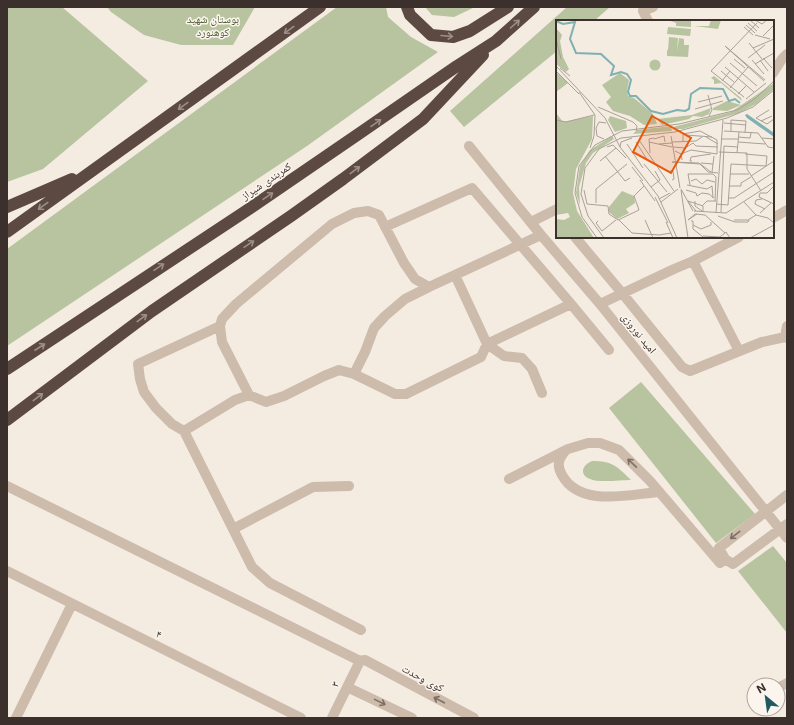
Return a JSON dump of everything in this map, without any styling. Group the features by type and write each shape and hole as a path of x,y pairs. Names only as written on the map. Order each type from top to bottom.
{"highway":[{"path":"7,232 320,7"},
{"path":"407,7 410,15 431,35 453,37 470,31 508,7"},
{"name":"کمربندی شیراز","path":"7,369 252,207 457,66 496,41 534,7"},
{"path":"7,420 152,311 291,216 423,119 496,41"},
{"path":"7,207 94,170"}],"street":[{"path":"648,20 644,9 653,7"},
{"path":"774,71 787,54"},
{"name":"امید نوروزی","path":"469,146 541,235 600,304 766,511 784,526 787,538"},
{"path":"385,227 472,188 609,350"},
{"path":"774,217 787,210"},
{"path":"429,287 415,279 404,263 379,215 368,211 354,214 332,224 236,304 222,319 220,326 222,342 249,394 266,402 284,396 339,370 354,374 395,394 406,394 481,357 487,344 571,304"},
{"path":"531,222 556,212"},
{"path":"354,374 365,352 374,328 385,316 405,299 541,235"},
{"path":"576,238 682,367 690,371 762,342 786,337 787,326"},
{"path":"600,304 674,269 693,262 737,238"},
{"path":"693,262 733,341 740,351"},
{"path":"455,275 487,344 504,356 522,358 532,369 542,393"},
{"path":"220,326 138,364 144,392 156,408 172,424 184,431 252,567 270,583 361,630"},
{"path":"184,431 235,400 249,394"},
{"path":"509,479 568,449 588,443 600,443 619,450 650,481 720,563 725,558"},
{"path":"568,449 560,457 559,466 561,474 567,483 577,491 592,495 618,496 659,492"},
{"name":"کوی وحدت","path":"7,486 360,661 365,660 474,718"},
{"path":"233,529 313,487 349,486"},
{"path":"784,526 732,564 725,558 719,548 787,495"},
{"name":"۴","path":"7,571 301,718"},
{"path":"16,718 72,604"},
{"name":"۳","path":"332,718 360,661"},
{"path":"347,687 412,718"}],"green space":[{"path":"7,7 62,7 148,81 43,169 7,182"},
{"name":"بوستان شهید کوهنورد","path":"107,7 255,7 233,45 181,45 144,35 111,12"},
{"path":"337,7 386,7 388,17 411,37 438,52 307,146 7,346 7,249"},
{"path":"425,7 475,7 454,17 432,15"},
{"path":"567,7 610,7 595,20 556,20 556,52 464,127 450,111"},
{"path":"641,382 755,514 716,543 609,408"},
{"path":"592,461 605,462 614,465 631,480 604,481 590,479 584,475 583,470 586,465"},
{"path":"773,546 787,563 787,633 738,571"}]}
